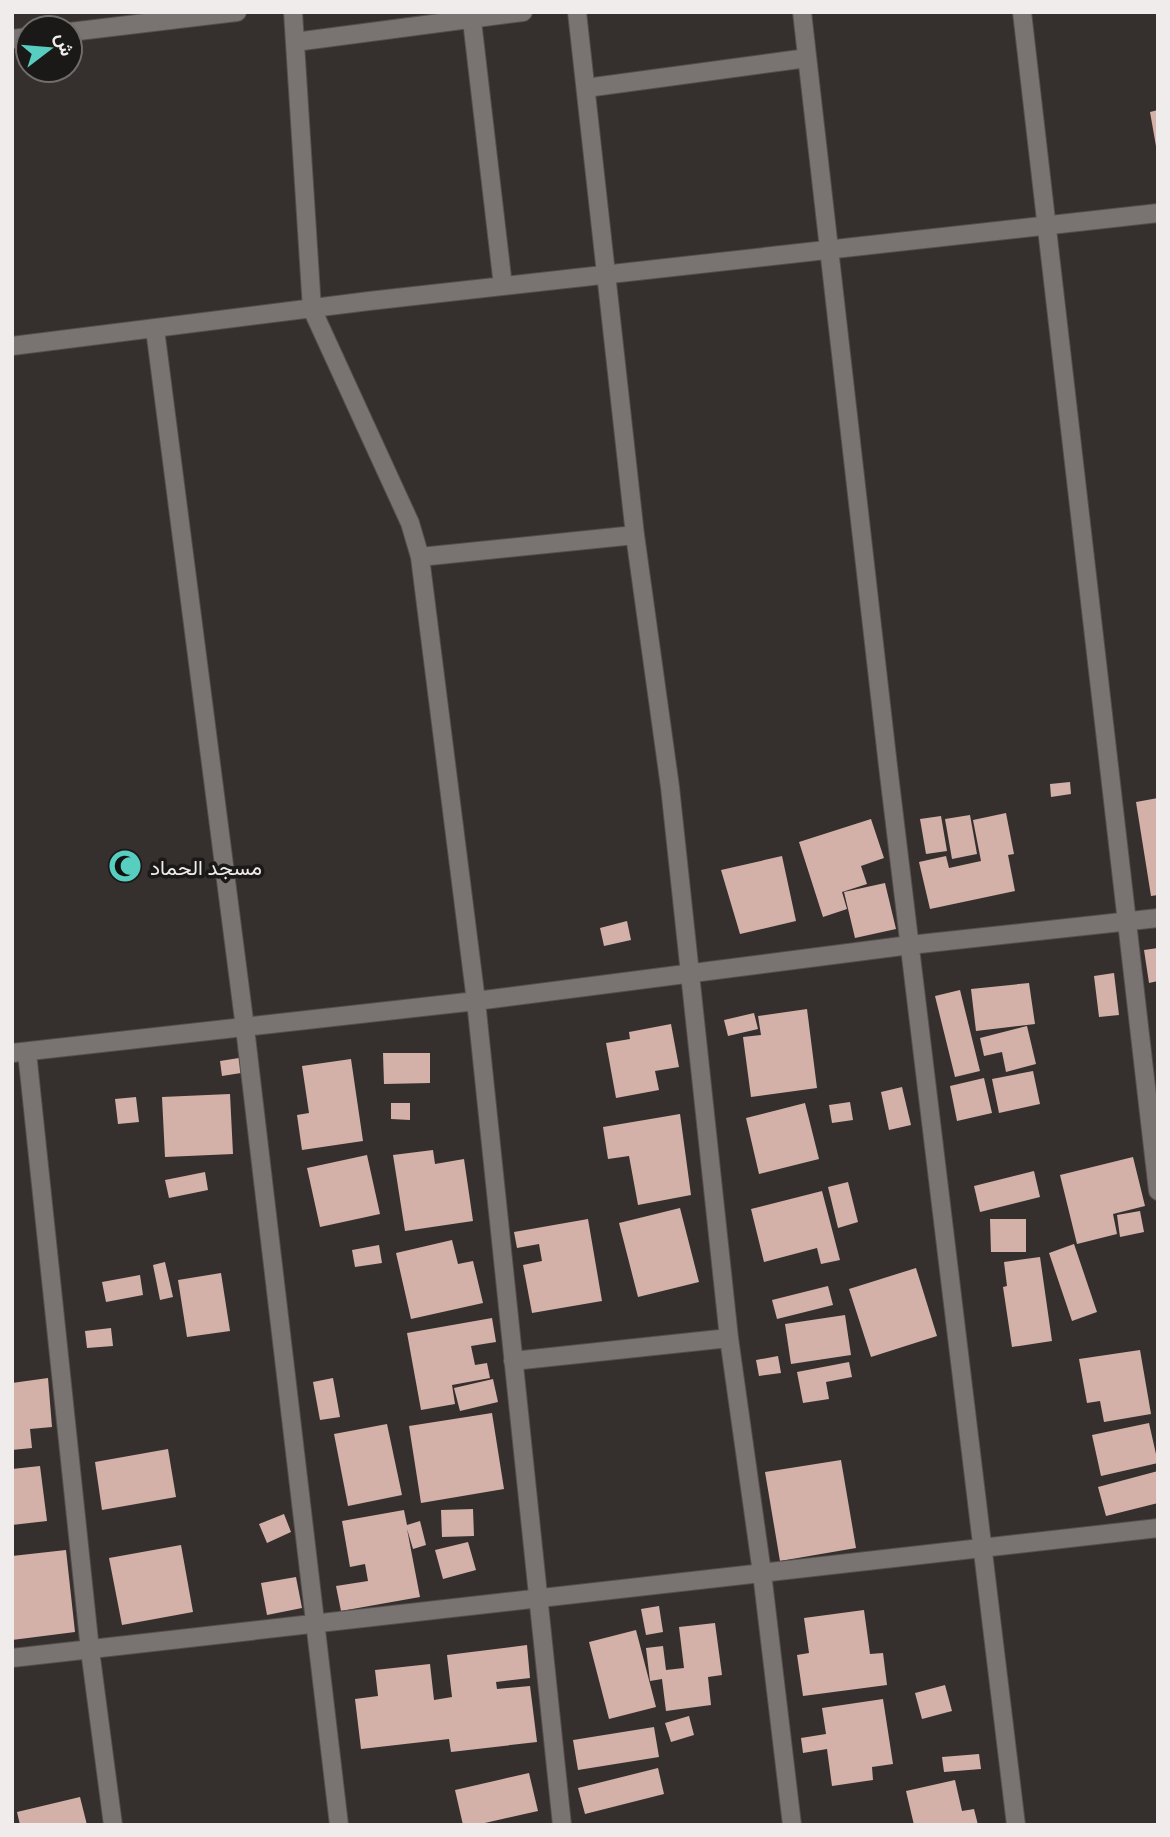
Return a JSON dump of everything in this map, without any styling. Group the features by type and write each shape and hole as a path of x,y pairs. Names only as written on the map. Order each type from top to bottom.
{"street":[{"path":"84,30 237,12"},
{"path":"293,12 312,309 411,523 420,557 476,1002 536,1598 562,1825"},
{"path":"295,42 471,15 523,12"},
{"path":"577,12 635,535 670,787 729,1338 762,1573 792,1825"},
{"path":"802,12 910,945 1016,1825"},
{"path":"1023,12 1045,225 1158,1191"},
{"path":"471,15 503,286"},
{"path":"586,88 807,58"},
{"path":"12,346 828,248 1158,213"},
{"path":"155,329 245,1028 339,1825"},
{"path":"420,557 635,535"},
{"path":"113,1825 20,1052 476,1002 910,945 1158,918"},
{"path":"513,1361 729,1338"},
{"path":"12,1658 1158,1528"}],"building":[{"path":"1158,110 1158,146 1156,146 1150,112"},
{"path":"1070,782 1071,794 1051,797 1050,784"},
{"path":"1158,798 1158,895 1151,896 1136,802"},
{"path":"1006,813 1014,854 1008,855 1015,891 930,909 919,862 946,856 949,868 981,861 973,820"},
{"path":"970,815 977,854 952,859 945,819"},
{"path":"941,816 947,851 926,854 920,819"},
{"path":"871,819 884,858 861,866 867,884 842,892 847,909 823,917 799,842"},
{"path":"782,856 796,921 740,934 721,870"},
{"path":"885,883 896,929 855,938 844,892"},
{"path":"627,921 631,940 604,946 600,928"},
{"path":"1158,948 1158,981 1149,983 1144,950"},
{"path":"1114,973 1119,1015 1099,1017 1094,976"},
{"path":"1029,983 1035,1024 976,1031 971,989"},
{"path":"960,990 980,1071 955,1077 935,996"},
{"path":"807,1009 817,1088 751,1097 743,1037 761,1035 758,1016"},
{"path":"754,1013 758,1029 728,1036 724,1020"},
{"path":"671,1024 679,1067 655,1071 659,1090 616,1098 606,1043 630,1039 629,1032"},
{"path":"1027,1026 1036,1064 1006,1072 1002,1052 984,1056 980,1038"},
{"path":"383,1053 430,1053 430,1083 384,1084"},
{"path":"239,1058 241,1073 222,1076 220,1061"},
{"path":"351,1059 363,1141 302,1150 297,1115 309,1113 302,1066"},
{"path":"1033,1071 1040,1104 999,1113 992,1079"},
{"path":"984,1078 992,1113 957,1121 950,1086"},
{"path":"902,1087 911,1125 889,1130 881,1092"},
{"path":"230,1094 233,1154 165,1157 162,1097"},
{"path":"136,1097 139,1122 118,1124 115,1099"},
{"path":"850,1102 853,1120 832,1123 829,1105"},
{"path":"391,1103 410,1103 410,1120 391,1119"},
{"path":"805,1103 819,1159 759,1174 746,1118"},
{"path":"680,1114 691,1195 638,1205 629,1156 608,1159 603,1127"},
{"path":"433,1150 435,1164 464,1159 473,1221 405,1231 393,1155"},
{"path":"367,1155 380,1214 320,1227 307,1168"},
{"path":"1133,1157 1145,1206 1113,1214 1117,1234 1077,1244 1060,1175"},
{"path":"1034,1171 1040,1197 980,1212 974,1186"},
{"path":"205,1172 208,1190 169,1198 165,1180"},
{"path":"848,1182 858,1222 838,1228 828,1187"},
{"path":"822,1191 840,1260 821,1264 817,1248 764,1262 751,1209"},
{"path":"680,1208 699,1282 638,1297 619,1223"},
{"path":"1140,1211 1144,1232 1120,1237 1117,1215"},
{"path":"588,1219 602,1301 532,1313 523,1265 542,1261 539,1244 517,1248 514,1232"},
{"path":"990,1219 1026,1219 1026,1252 991,1252"},
{"path":"452,1240 458,1264 473,1261 483,1303 411,1319 396,1253"},
{"path":"1074,1244 1097,1312 1072,1321 1049,1253"},
{"path":"379,1245 382,1263 355,1267 352,1250"},
{"path":"1040,1257 1052,1341 1012,1347 1003,1287 1007,1286 1004,1262"},
{"path":"165,1262 173,1297 160,1300 153,1265"},
{"path":"916,1268 937,1336 871,1357 849,1289"},
{"path":"221,1273 230,1331 187,1337 178,1280"},
{"path":"140,1275 143,1295 106,1302 102,1282"},
{"path":"828,1286 833,1305 777,1319 772,1300"},
{"path":"845,1315 851,1355 791,1364 785,1324"},
{"path":"492,1318 496,1342 471,1346 475,1365 487,1363 490,1378 452,1385 455,1404 421,1410 407,1333"},
{"path":"111,1328 113,1346 87,1348 85,1331"},
{"path":"1140,1350 1151,1414 1104,1422 1100,1401 1087,1403 1079,1359"},
{"path":"778,1356 781,1373 759,1376 756,1360"},
{"path":"849,1362 852,1377 826,1382 829,1399 803,1403 797,1372"},
{"path":"48,1378 52,1427 30,1429 32,1448 12,1450 12,1383"},
{"path":"333,1378 340,1417 320,1420 313,1382"},
{"path":"493,1379 498,1402 460,1411 454,1388"},
{"path":"492,1413 504,1489 421,1503 409,1426"},
{"path":"1149,1423 1158,1463 1101,1476 1092,1435"},
{"path":"387,1424 402,1495 348,1506 334,1434"},
{"path":"168,1449 176,1497 102,1510 95,1462"},
{"path":"841,1460 856,1548 780,1561 765,1472"},
{"path":"40,1466 47,1521 12,1525 12,1469"},
{"path":"1158,1471 1158,1503 1106,1516 1098,1487"},
{"path":"473,1509 474,1536 442,1537 441,1510"},
{"path":"404,1510 407,1525 420,1521 426,1545 413,1549 407,1529 420,1597 341,1611 336,1586 368,1581 365,1564 350,1567 342,1521"},
{"path":"284,1514 291,1532 267,1543 259,1524"},
{"path":"468,1542 476,1570 443,1579 435,1550"},
{"path":"181,1545 193,1612 122,1625 109,1558"},
{"path":"66,1550 75,1632 12,1640 12,1556"},
{"path":"296,1577 302,1608 267,1615 261,1583"},
{"path":"659,1606 663,1632 646,1635 641,1609"},
{"path":"864,1610 870,1654 883,1653 887,1685 803,1696 797,1655 809,1653 804,1618"},
{"path":"715,1623 722,1675 708,1677 711,1705 666,1711 662,1679 650,1681 646,1648 663,1646 666,1670 684,1668 679,1627"},
{"path":"636,1630 656,1707 609,1719 589,1642"},
{"path":"527,1645 530,1678 496,1682 497,1689 530,1686 537,1742 451,1752 449,1739 361,1749 355,1699 378,1696 375,1670 430,1664 434,1700 452,1697 447,1655"},
{"path":"945,1685 952,1711 922,1719 915,1693"},
{"path":"883,1699 893,1764 872,1767 873,1780 832,1786 827,1749 803,1753 801,1738 826,1734 822,1708"},
{"path":"689,1716 694,1735 671,1742 665,1723"},
{"path":"654,1727 659,1757 578,1770 573,1740"},
{"path":"979,1754 981,1769 944,1772 942,1757"},
{"path":"658,1768 664,1794 585,1814 578,1788"},
{"path":"529,1773 538,1811 476,1825 463,1825 455,1790"},
{"path":"955,1780 962,1811 974,1809 978,1825 914,1825 906,1791"},
{"path":"80,1797 87,1825 20,1825 17,1812"}],"place":[{"name":"مسجد الحماد","path":"125,866"}]}
